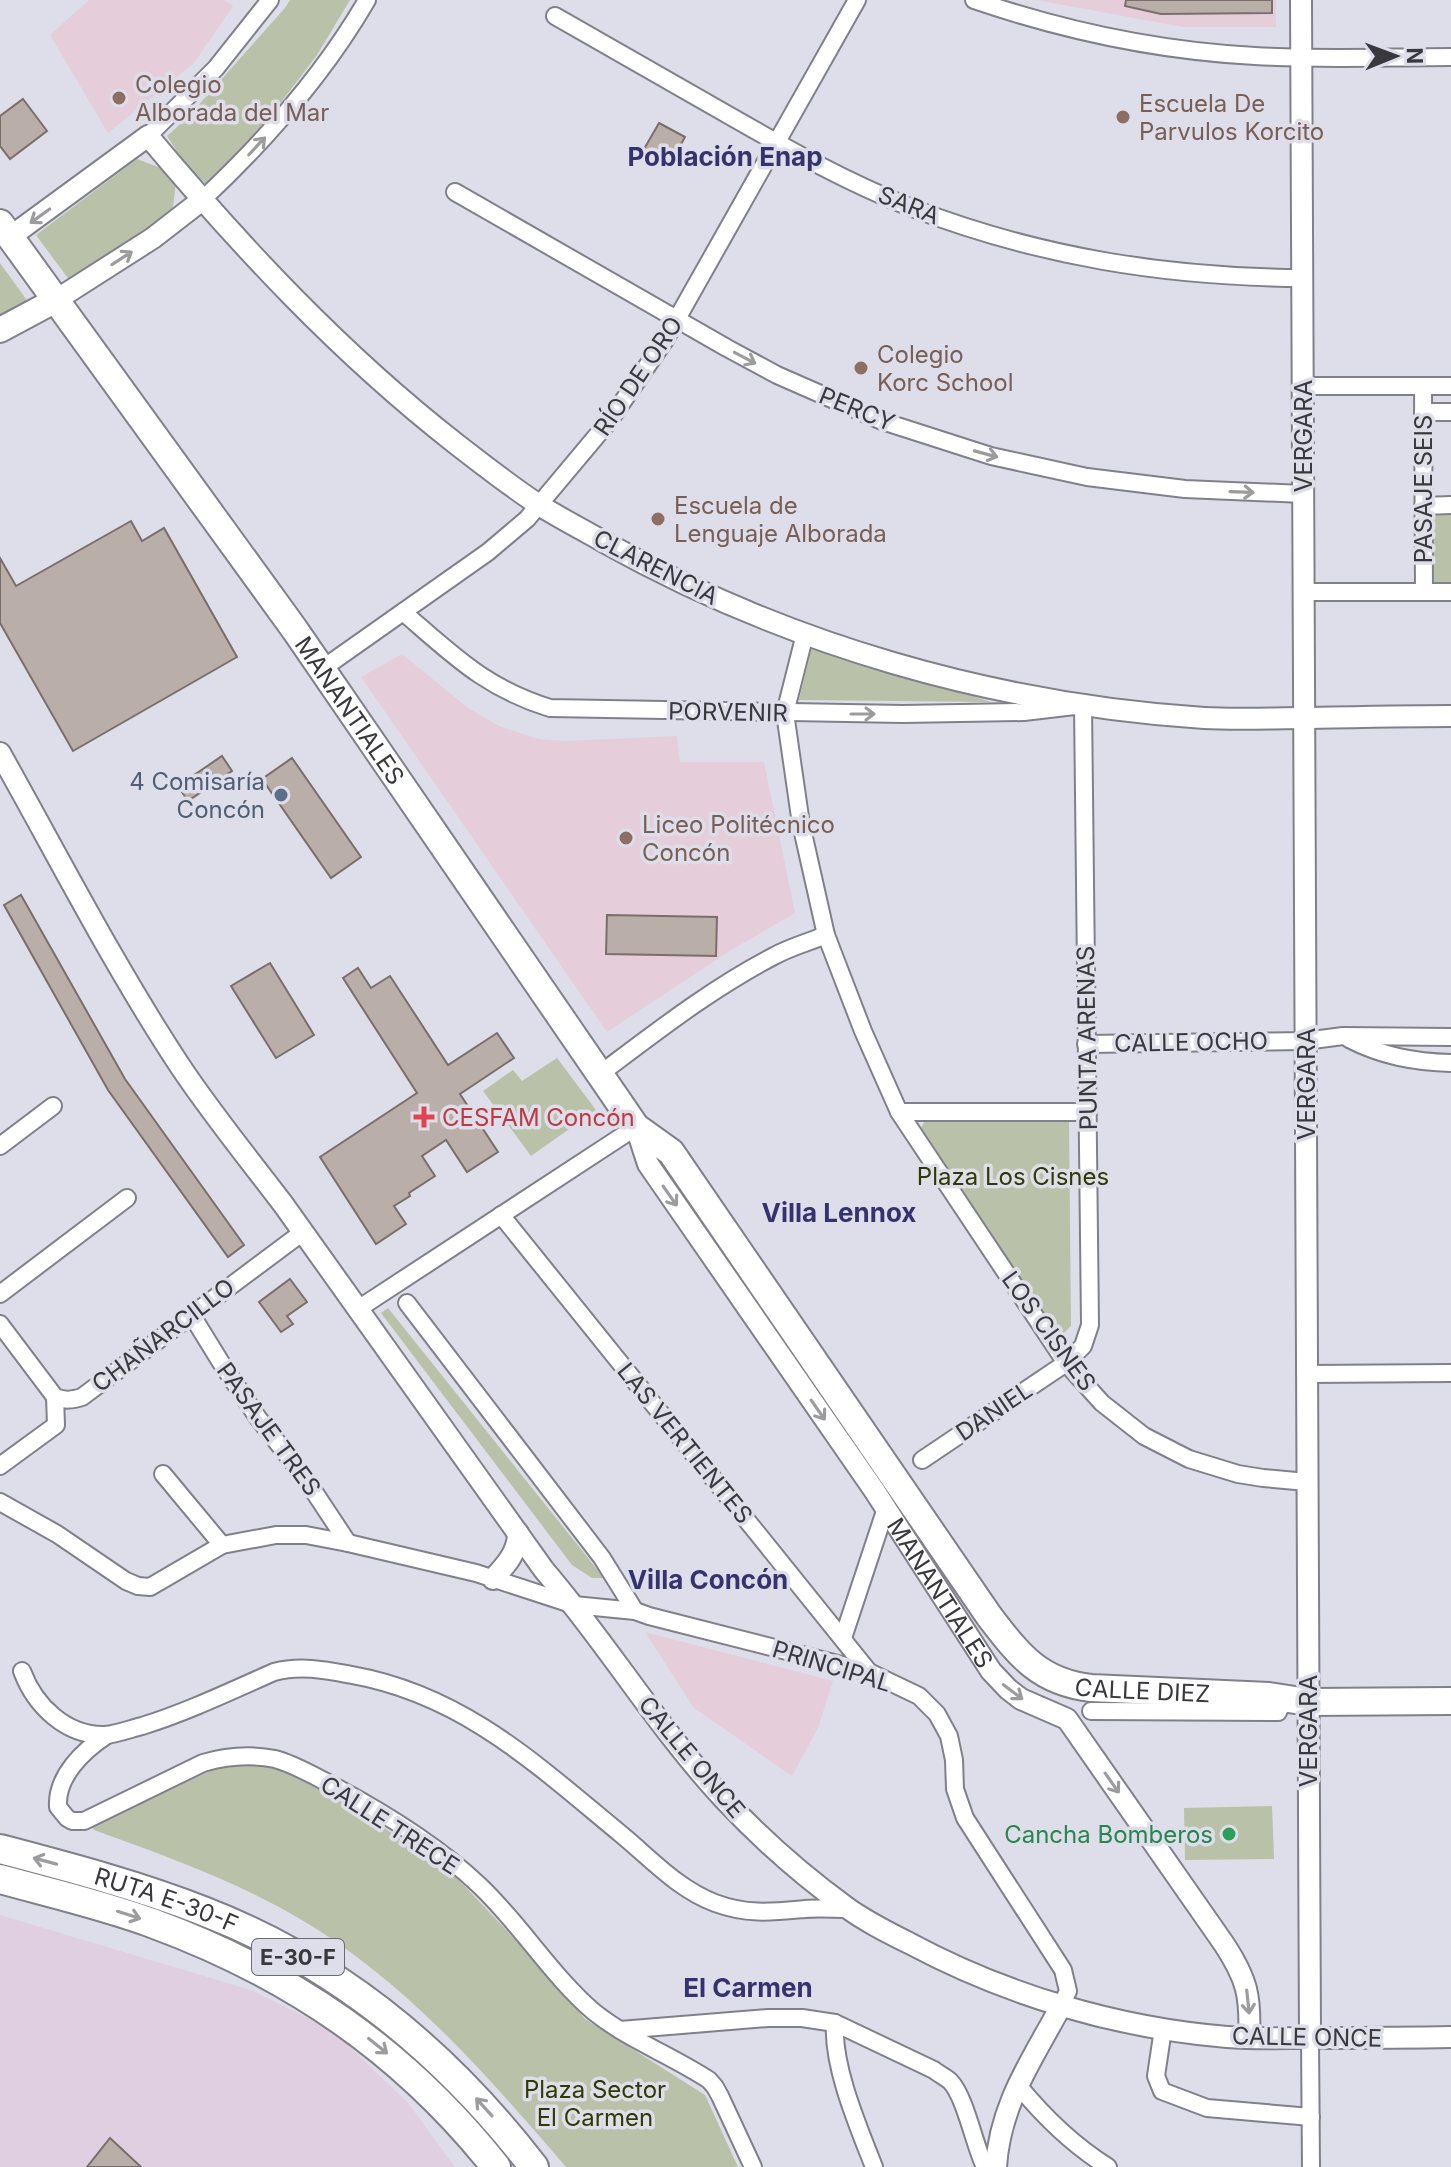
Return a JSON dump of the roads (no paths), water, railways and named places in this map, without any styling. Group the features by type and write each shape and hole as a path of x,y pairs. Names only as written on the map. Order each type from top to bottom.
{"highway":[{"name":"RUTA E-30-F","path":"0,1849 165,1896 238,1926 302,1959 379,2010 432,2053 486,2109 534,2167"},
{"name":"RUTA E-30-F","path":"0,1879 150,1922 213,1947 279,1980 340,2018 422,2084 496,2167"}],"main road":[{"name":"MANANTIALES","path":"3,234 56,300 322,669 636,1127 671,1152 1013,1647"},
{"path":"0,330 56,300"},
{"name":"CALLE DIEZ","path":"1013,1647 1037,1670 1078,1686 1296,1700 1451,1701"}],"street":[{"path":"3,234 148,136 216,68 270,0"},
{"path":"56,300 194,208 238,166 297,101 367,0"},
{"name":"RÍO DE ORO","path":"322,669 513,532 610,420 678,319 857,0"},
{"path":"974,0 1039,21 1125,41 1212,53 1302,57 1451,57"},
{"name":"VERGARA","path":"1301,0 1307,1482 1296,1700 1310,2038 1311,2167"},
{"name":"SARA","path":"555,16 820,166 910,207 957,224 1041,248 1150,269 1302,278"},
{"name":"CLARENCIA","path":"148,136 259,264 353,356 443,434 539,505 667,575 720,600 877,659 986,686 1083,705 1205,718 1451,716"},
{"name":"PERCY","path":"455,192 765,369 882,421 991,456 1087,477 1233,492 1303,494"},
{"path":"1303,386 1451,386"},
{"name":"PASAJE SEIS","path":"1423,386 1424,592"},
{"path":"1423,412 1451,412"},
{"path":"1423,506 1451,505"},
{"path":"1304,592 1451,592"},
{"name":"PORVENIR","path":"403,612 484,680 516,697 550,708 785,713 1024,712 1083,705"},
{"name":"LOS CISNES","path":"805,634 785,713 801,824 826,935 899,1112 1066,1363 1112,1412 1144,1436 1201,1463 1238,1474 1307,1482"},
{"name":"PUNTA ARENAS","path":"1066,1363 1083,1346 1090,1325 1083,705"},
{"name":"CALLE ONCE","path":"0,753 154,1025 231,1138 303,1232 544,1570 613,1656 665,1731 725,1800 784,1857 848,1909 924,1951 1005,1986 1128,2023 1249,2038 1451,2037"},
{"path":"600,1074 723,986 776,954 826,935"},
{"path":"1343,1036 1398,1058 1451,1063"},
{"name":"CALLE OCHO","path":"1086,1044 1305,1041 1343,1036 1451,1037"},
{"path":"0,1146 53,1106"},
{"path":"899,1112 1088,1112"},
{"path":"358,1309 636,1127"},
{"name":"MANANTIALES","path":"636,1127 648,1164 886,1508 991,1671 1021,1699 1067,1719 1241,1969 1249,1995 1249,2038"},
{"path":"0,1294 127,1198"},
{"name":"LAS VERTIENTES","path":"501,1215 869,1672"},
{"name":"CHAÑARCILLO","path":"55,1397 69,1400 82,1397 303,1232"},
{"path":"407,1303 602,1558 635,1611"},
{"name":"PASAJE TRES","path":"191,1314 235,1384 303,1475 348,1543"},
{"path":"0,1324 55,1397 56,1425 0,1466"},
{"name":"DANIEL","path":"922,1460 1066,1363"},
{"path":"1307,1374 1451,1373"},
{"path":"163,1474 222,1545"},
{"name":"PRINCIPAL","path":"0,1502 138,1586 150,1587 222,1545 276,1535 306,1535 476,1573 574,1605 635,1611 869,1672 919,1696 944,1725 952,1748 955,1789 965,1818 1063,1970 1068,1991 1062,2004"},
{"path":"843,1638 886,1508"},
{"path":"493,1579 518,1545 518,1533"},
{"path":"22,1671 32,1693 50,1714 77,1729 107,1735 166,1718 274,1672 303,1667 387,1683 441,1703 493,1732 668,1875 698,1895 750,1912 848,1909"},
{"name":"CALLE DIEZ","path":"1091,1711 1278,1712 1296,1700"},
{"name":"CALLE TRECE","path":"107,1735 81,1755 65,1780 59,1793 58,1807 67,1818 84,1821 215,1759 259,1756 294,1766 365,1803 440,1852 488,1895 593,2011 619,2030 699,2073 715,2087 753,2167"},
{"path":"996,2167 1007,2108 1062,2004"},
{"path":"619,2030 768,2018 802,2018 835,2023 949,2080 962,2104 985,2167"},
{"path":"835,2023 834,2038 839,2063 874,2167"},
{"path":"1163,2029 1156,2076 1162,2091 1207,2108 1311,2117"},
{"path":"1018,2085 1054,2125 1108,2167"}],"place":[{"name":"Colegio Alborada del Mar","path":"119,98"},
{"name":"Escuela De Parvulos Korcito","path":"1123,117"},
{"name":"Colegio Korc School","path":"861,368"},
{"name":"Escuela de Lenguaje Alborada","path":"658,519"},
{"name":"4 Comisaría Concón","path":"281,795"},
{"name":"Liceo Politécnico Concón","path":"626,838"},
{"name":"CESFAM Concón","path":"424,1117"},
{"name":"Cancha Bomberos","path":"1229,1834"}],"district":[{"name":"Población Enap","path":"725,156"},
{"name":"Villa Lennox","path":"839,1212"},
{"name":"Villa Concón","path":"708,1579"},
{"name":"El Carmen","path":"748,1987"}],"park label":[{"name":"Plaza Los Cisnes","path":"1013,1176"},
{"name":"Plaza Sector El Carmen","path":"595,2103"}]}
